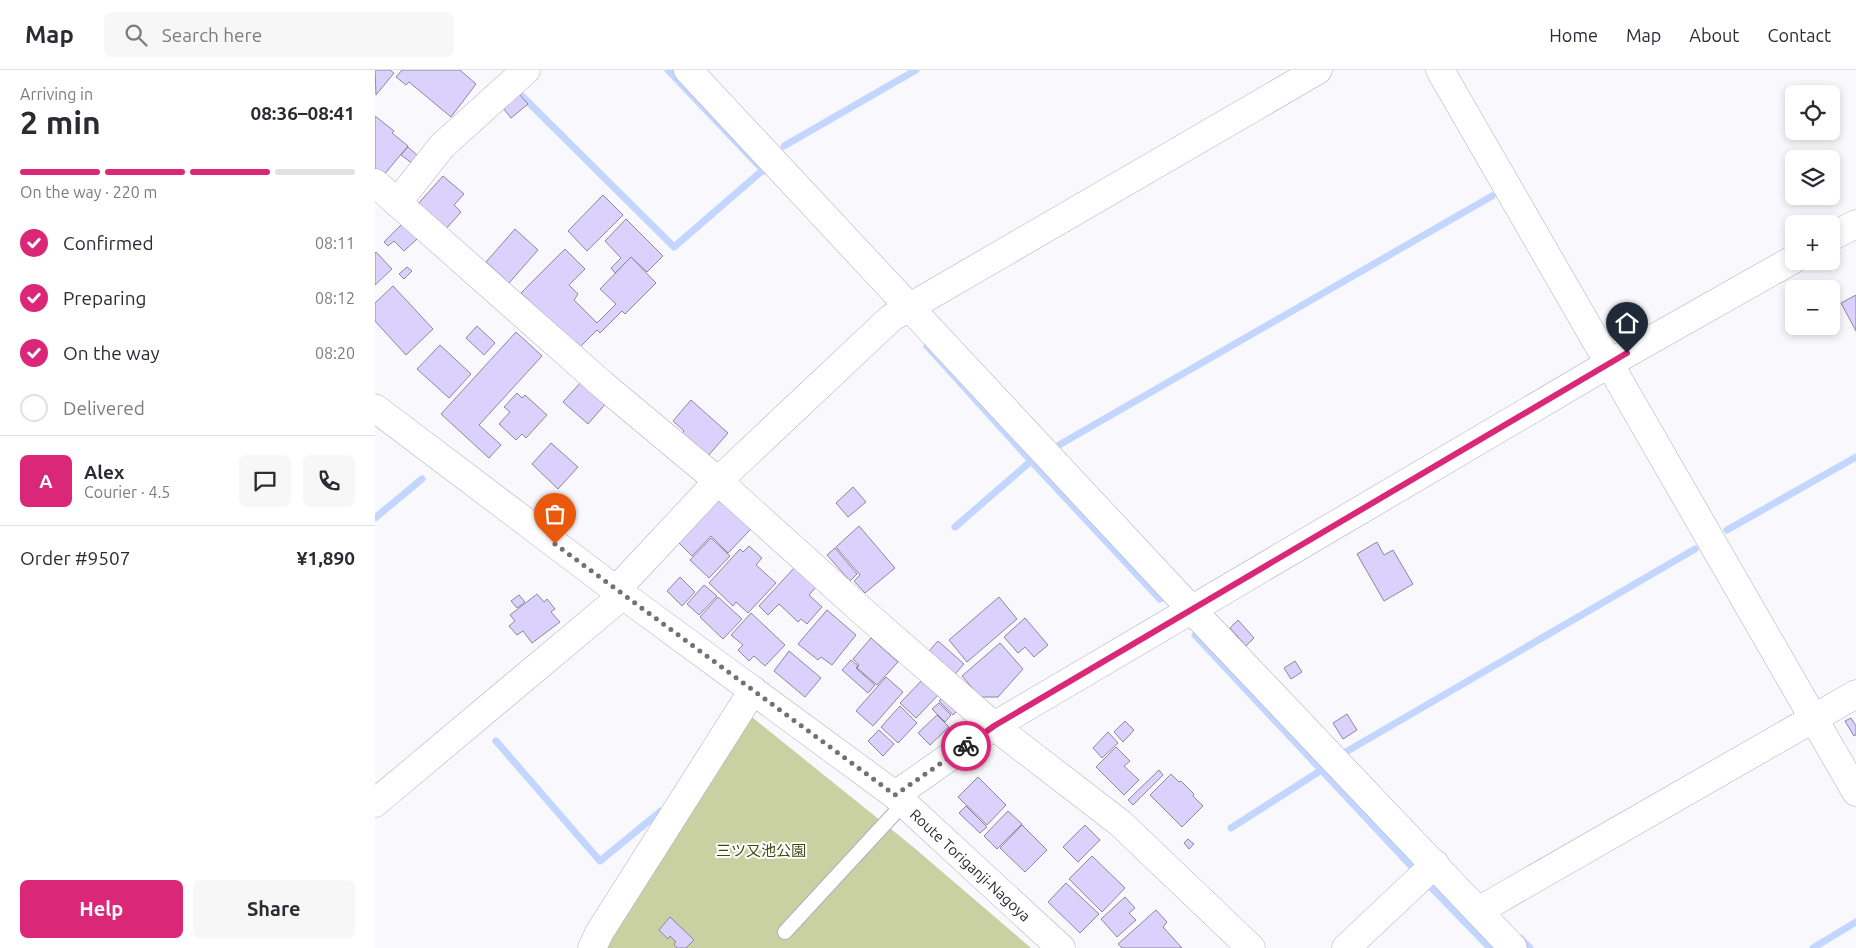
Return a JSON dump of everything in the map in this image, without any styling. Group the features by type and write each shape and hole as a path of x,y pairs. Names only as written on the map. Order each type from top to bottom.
{"street":[{"path":"397,203 442,146 526,70"},
{"path":"688,70 1191,609 1513,948"},
{"path":"375,803 619,592 717,481 891,318 1318,70"},
{"path":"1441,70 1856,792"},
{"path":"375,184 603,386 717,481 994,726 1120,823 1251,948"},
{"path":"1840,233 1856,224"},
{"path":"900,799 994,726 1610,363 1785,264"},
{"name":"Route Toriganji-Nagoya","path":"375,408 619,592 900,799 1061,948"},
{"path":"592,948 599,933 753,690"},
{"path":"1478,911 1856,694"},
{"path":"1346,948 1435,864"}],"lane":[{"path":"785,932 900,799"}],"green space":[{"name":"三ツ又池公園","path":"737,705 912,846 1031,948 584,948"}],"building":[{"path":"375,70 390,70 394,73 376,95"},
{"path":"402,70 460,70 476,84 451,117 409,82 406,85 396,77"},
{"path":"519,94 528,104 511,118 503,108"},
{"path":"375,116 394,131 392,133 408,146 383,176 375,170"},
{"path":"408,147 419,157 413,164 401,155"},
{"path":"443,176 464,194 454,205 461,212 445,230 417,205"},
{"path":"603,195 623,215 587,251 568,231"},
{"path":"626,219 663,256 647,272 631,257 615,273 611,268 621,258 605,241"},
{"path":"402,224 417,239 404,251 394,241 388,246 384,242"},
{"path":"515,229 538,250 509,283 486,262"},
{"path":"565,249 585,269 569,285 578,294 574,300 597,323 616,304 600,289 631,257 656,283 625,314 622,311 600,333 597,330 579,348 521,293"},
{"path":"375,253 392,269 375,285"},
{"path":"407,267 412,271 404,279 399,274"},
{"path":"393,286 433,329 406,355 375,321 375,303"},
{"path":"1856,295 1856,331 1841,303"},
{"path":"477,326 495,343 484,355 466,338"},
{"path":"516,332 542,356 479,425 501,445 489,458 441,414"},
{"path":"440,345 471,374 449,398 417,369"},
{"path":"582,381 608,401 588,424 563,402"},
{"path":"517,393 522,398 525,395 547,415 526,438 522,434 516,440 499,424 510,412 504,407"},
{"path":"691,400 728,433 707,457 681,434 684,431 673,421"},
{"path":"551,443 578,467 558,489 532,464"},
{"path":"853,487 866,502 848,517 836,503"},
{"path":"718,498 751,529 728,553 711,536 692,556 677,541"},
{"path":"859,526 895,568 865,593 854,581 860,575 836,547"},
{"path":"711,538 730,556 709,578 690,560"},
{"path":"1377,542 1384,555 1393,550 1413,584 1384,601 1357,554"},
{"path":"749,546 762,558 756,565 776,583 748,613 736,602 733,606 709,583 740,549 743,552"},
{"path":"835,548 857,574 850,581 827,555"},
{"path":"795,567 816,587 809,595 822,607 807,624 801,619 798,622 779,604 768,615 759,606"},
{"path":"680,577 695,592 682,606 667,591"},
{"path":"704,585 717,596 699,615 687,604"},
{"path":"537,594 544,602 547,599 555,609 551,612 560,622 532,643 523,631 517,635 509,626 515,621 510,615"},
{"path":"519,595 525,602 517,608 511,601"},
{"path":"718,597 742,619 723,639 700,617"},
{"path":"999,597 1017,619 967,662 949,640"},
{"path":"827,610 856,635 832,665 821,657 818,660 798,644"},
{"path":"751,613 785,645 765,666 754,656 749,661 738,650 743,645 731,635"},
{"path":"1025,618 1048,645 1034,657 1025,647 1018,653 1004,637"},
{"path":"1238,620 1254,638 1246,646 1230,628"},
{"path":"871,638 898,662 877,685 857,668 859,665 853,659"},
{"path":"938,641 964,664 955,674 929,651"},
{"path":"1000,643 1023,669 998,697 980,697 962,676"},
{"path":"789,651 821,678 805,697 774,671"},
{"path":"851,660 858,666 856,668 875,685 868,693 842,670"},
{"path":"1295,661 1302,672 1291,679 1284,668"},
{"path":"926,676 942,691 916,718 900,703"},
{"path":"886,677 903,692 873,726 856,711"},
{"path":"947,694 960,708 953,715 939,701"},
{"path":"939,703 951,715 945,722 932,709"},
{"path":"900,706 917,723 898,743 881,727"},
{"path":"1347,714 1357,730 1343,739 1333,723"},
{"path":"937,715 949,727 930,745 918,733"},
{"path":"1851,718 1856,726 1856,735 1854,736 1845,721"},
{"path":"1125,721 1134,730 1123,742 1114,732"},
{"path":"879,730 894,744 883,756 868,741"},
{"path":"1108,732 1118,743 1102,758 1093,748"},
{"path":"1116,747 1130,761 1124,766 1139,780 1124,795 1096,767"},
{"path":"1159,770 1163,775 1133,805 1128,800"},
{"path":"1171,774 1194,794 1193,796 1203,806 1182,827 1150,795"},
{"path":"978,777 1006,805 987,825 958,797"},
{"path":"966,806 987,827 980,833 959,813"},
{"path":"1008,811 1022,824 997,849 984,836"},
{"path":"1022,825 1047,850 1025,872 1000,848"},
{"path":"1085,825 1100,840 1078,862 1063,847"},
{"path":"1188,839 1194,844 1189,849 1184,843"},
{"path":"1092,856 1125,888 1102,912 1069,879"},
{"path":"1066,883 1099,914 1080,933 1048,902"},
{"path":"1125,897 1135,908 1129,913 1136,920 1117,937 1101,919"},
{"path":"1156,910 1167,922 1163,927 1182,948 1122,948 1118,944"},
{"path":"670,917 694,940 686,948 677,948 674,944 676,942 670,936 668,939 659,930"}],"waterway":[{"path":"668,70 764,171"},
{"path":"784,146 916,70"},
{"path":"521,95 674,247 763,170"},
{"path":"1059,445 1492,196"},
{"path":"927,346 1160,599"},
{"path":"1727,530 1856,457"},
{"path":"955,527 1031,461"},
{"path":"375,518 422,479"},
{"path":"1344,753 1695,549"},
{"path":"1195,635 1414,869"},
{"path":"496,741 600,861 661,811"},
{"path":"1231,828 1320,771"},
{"path":"1425,881 1490,948"},
{"path":"1813,948 1856,922"},
{"path":"1520,938 1530,948"}],"way so far":[{"path":"555,544 895,795 966,746"}],"route":[{"path":"966,746 994,726 1627,353"}]}
